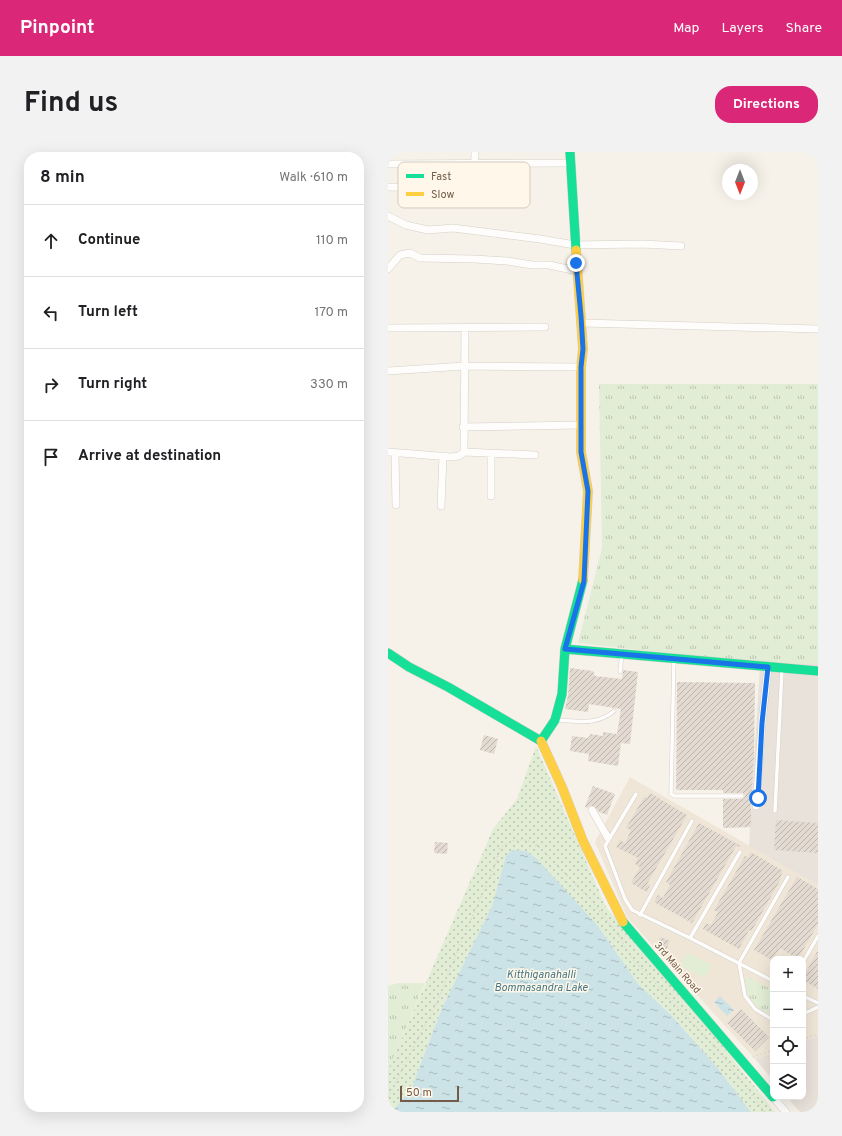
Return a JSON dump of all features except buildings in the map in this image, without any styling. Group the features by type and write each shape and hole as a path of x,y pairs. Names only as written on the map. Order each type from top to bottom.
{"street":[{"path":"388,653 409,667 448,687 541,741 555,720 562,694 565,649 584,581 588,491 581,452 581,367 583,349 570,152"},
{"path":"530,163 570,163"},
{"path":"388,186 398,186"},
{"path":"388,216 406,224 428,230 453,228 575,245 642,244 681,246"},
{"path":"388,269 400,255 410,253 420,258 507,261 532,265 549,265 577,271"},
{"path":"582,324 818,328"},
{"path":"388,328 545,327"},
{"path":"464,452 463,427 465,328"},
{"path":"388,371 464,366 581,367"},
{"path":"463,427 581,425"},
{"path":"388,452 443,456 459,456 464,452 535,455"},
{"path":"396,452 396,505"},
{"path":"491,454 491,496"},
{"path":"441,506 443,456"},
{"path":"565,649 818,671"},
{"path":"756,806 768,667"},
{"name":"3rd Main Road","path":"541,741 562,787 583,841 623,922 770,1094"},
{"path":"592,810 608,838"},
{"name":"3rd Main Road","path":"776,1100 786,1112"}],"lane":[{"path":"620,672 622,653"},
{"path":"674,658 671,794 674,796 742,796"},
{"path":"775,811 782,668"},
{"path":"555,720 602,720 614,711"},
{"path":"636,794 608,838 605,846 625,899 632,910 770,979"},
{"path":"640,915 692,821"},
{"path":"690,938 740,852"},
{"path":"770,1018 755,1009 745,996 739,963 788,878"},
{"path":"806,957 818,936"},
{"path":"806,997 818,1003"},
{"path":"806,1012 818,1006"}],"path":[{"path":"388,1097 438,1000 459,947 495,865 500,848 509,842 519,839 529,841 538,846 589,898 619,935 630,956 718,1050 765,1112"},
{"path":"806,1038 818,1034"},
{"path":"753,1057 770,1051"}],"shaded area":[{"path":"760,664 818,664 818,885 749,846"},
{"path":"630,777 818,885 818,1036 806,1041 806,956 770,956 770,1054 755,1059 627,917 595,842"},
{"path":"818,1036 818,1112 800,1112 790,1100 806,1100 806,1041"},
{"path":"770,1054 770,1076 755,1059"}],"green space":[{"path":"599,384 818,384 818,664 760,664 578,643 602,548"},
{"path":"536,746 606,907 705,1024 775,1112 751,1112 716,1066 671,1015 638,984 598,926 506,856 492,906 442,1008 412,1087 392,1112 388,1112 388,1070 493,829 517,799"},
{"path":"687,953 712,965 705,978 681,966"},
{"path":"747,977 770,988 770,1015 752,1001 746,989"},
{"path":"398,983 425,983 388,1070 388,986"}],"water":[{"name":"Kitthiganahalli Bommasandra Lake","path":"512,850 526,851 538,860 598,926 638,984 671,1015 716,1066 751,1112 392,1112 412,1087 442,1008 492,906 506,856"},
{"path":"720,996 734,1010 727,1016 714,1002"}],"traffic: fast":[{"path":"570,152 576,250"},
{"path":"388,653 409,667 448,687 541,741 555,720 562,694 565,649 583,580"},
{"path":"565,649 818,671"},
{"path":"623,922 770,1094"}],"traffic: slow":[{"path":"576,250 583,349 581,367 581,452 588,491 583,580"},
{"path":"541,741 562,787 583,841 623,922"}],"route":[{"path":"576,263 583,349 581,367 581,452 588,491 584,581 565,649 768,667 762,723 758,798"}]}
